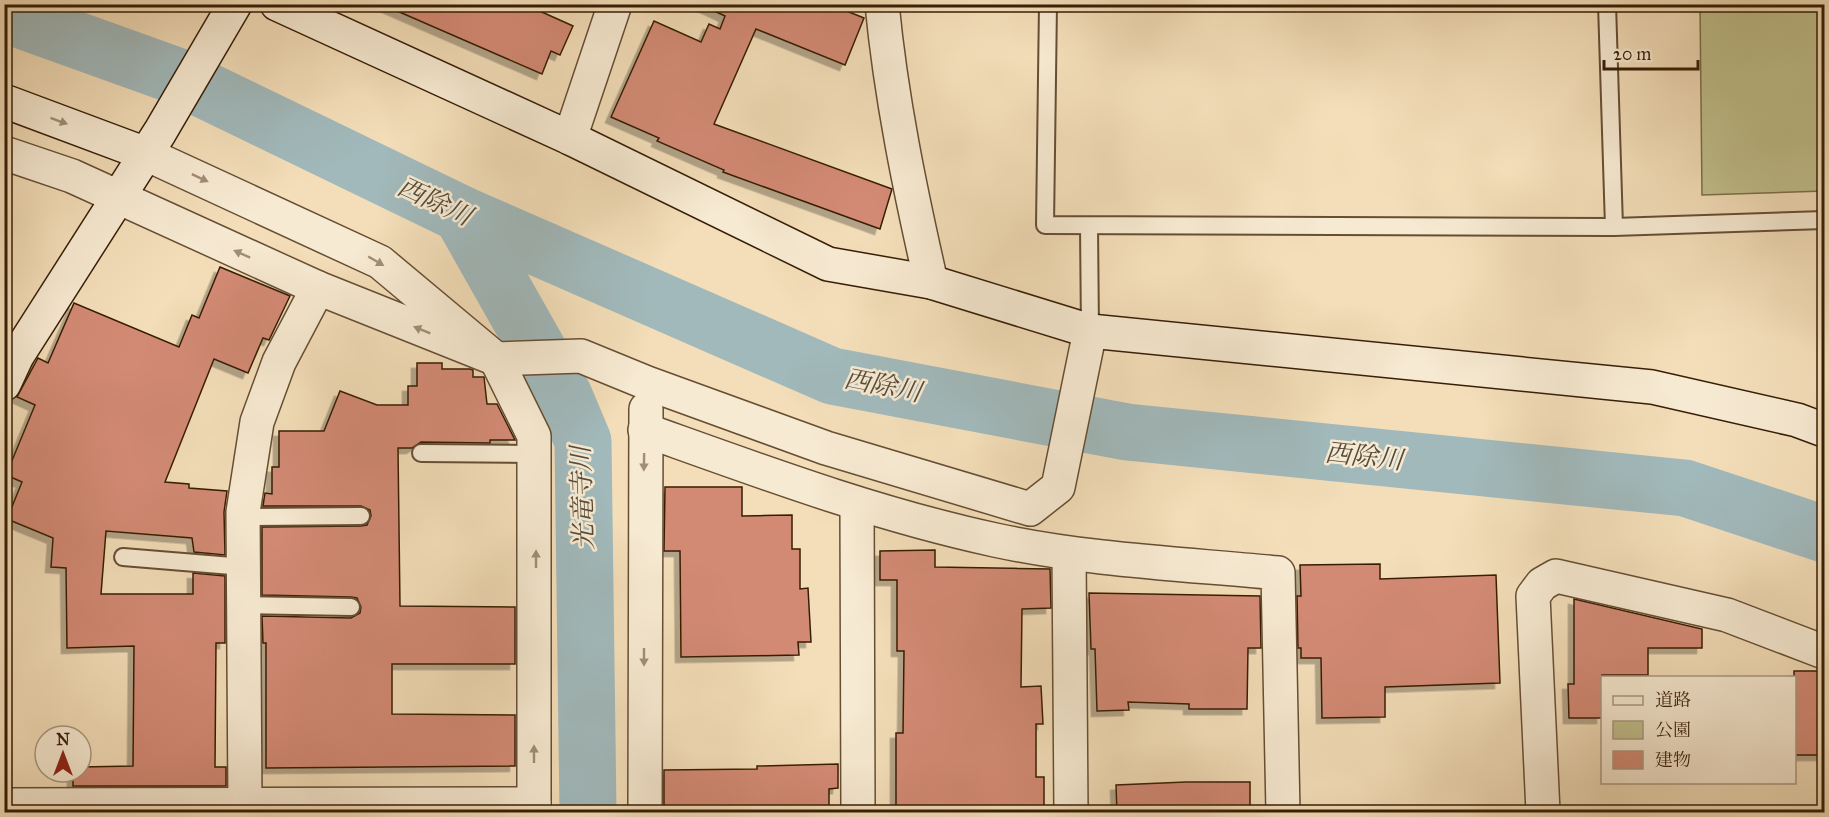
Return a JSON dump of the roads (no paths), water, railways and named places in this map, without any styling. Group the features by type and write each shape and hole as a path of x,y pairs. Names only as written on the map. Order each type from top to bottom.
{"street":[{"path":"277,4 570,138 828,264 931,282 1090,331 1372,361 1652,387 1797,420 1824,430"},
{"path":"570,138 615,4"},
{"path":"882,4 888,66 908,181 931,282"},
{"path":"4,384 17,356 153,143 233,8"},
{"path":"4,101 153,143 380,262 496,359 534,436 534,808 4,805"},
{"path":"4,137 72,176 118,198 318,288 496,359 581,356 647,383 826,448 1030,509 1058,487 1090,331"},
{"path":"4,153 72,176"},
{"path":"245,805 243,517 257,422 279,362 318,288"},
{"path":"645,813 647,383"},
{"path":"645,430 857,504 985,537 1070,554 1278,573 1283,813"},
{"path":"857,504 858,813"},
{"path":"1070,554 1071,813"},
{"path":"1543,813 1533,596 1542,584 1556,576 1727,615 1824,652"}],"lane":[{"path":"1048,4 1045,225 1089,227 1614,227 1824,220"},
{"path":"1607,4 1614,227"},
{"path":"1089,227 1090,331"},
{"path":"421,453 534,454"},
{"path":"243,517 361,516"},
{"path":"123,557 244,567"},
{"path":"244,605 351,607"}],"waterway":[{"name":"西除川","path":"4,14 174,75 461,214 832,376 1127,432 1685,488 1824,534"},
{"name":"光竜寺川","path":"461,214 564,396 583,441 588,812"}]}
